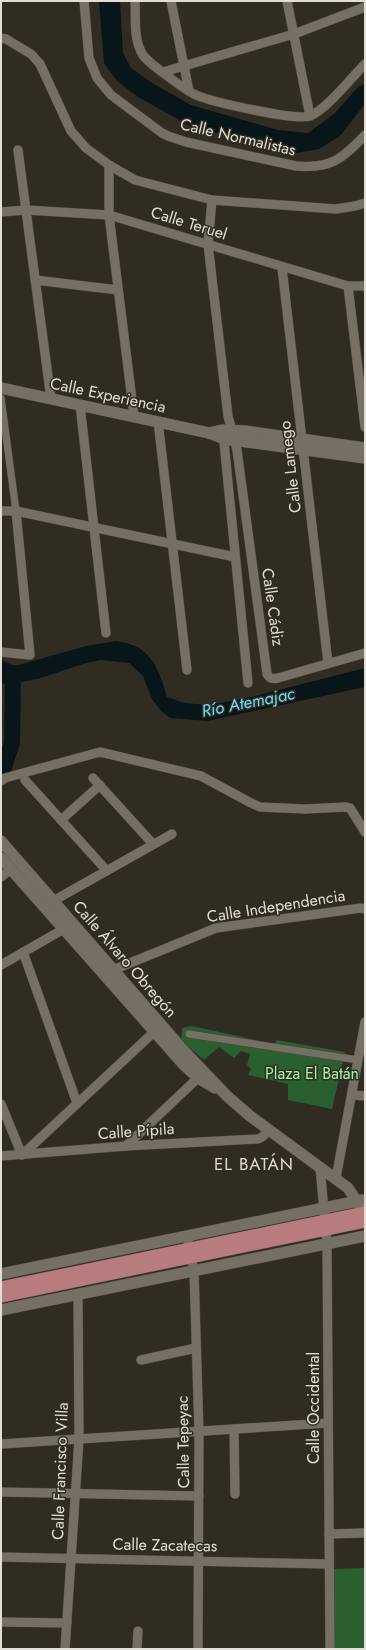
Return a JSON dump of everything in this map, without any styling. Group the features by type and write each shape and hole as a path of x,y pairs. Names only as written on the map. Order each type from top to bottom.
{"main road":[{"path":"1,1297 190,1253 325,1225 365,1215"},
{"path":"1,1287 190,1253"}],"street":[{"name":"Calle Normalistas","path":"84,1 89,58 97,78 111,95 162,133 186,142 296,166 312,167 326,165 337,160 348,152 365,135"},
{"path":"135,1 137,36 140,50 144,57 189,92 203,98 278,115 299,117 310,116 321,109 365,64"},
{"path":"171,1 189,92"},
{"path":"287,1 310,116"},
{"path":"163,72 294,34 365,7"},
{"path":"1,38 6,39 31,54 40,64 47,76 71,131 86,148 109,165 135,180 212,200 336,209 365,203"},
{"path":"18,150 51,399"},
{"path":"109,165 109,215 134,416"},
{"path":"212,200 208,244 228,416 235,557 248,683"},
{"name":"Calle Teruel","path":"1,212 26,210 109,215 208,244 282,268 348,286 365,286"},
{"name":"Calle Lamego","path":"282,268 328,663"},
{"path":"35,280 118,290"},
{"path":"348,286 365,427"},
{"name":"Calle Experiencia","path":"1,388 210,433 365,448"},
{"path":"1,398 16,511 30,655 1,652"},
{"path":"80,405 106,633"},
{"path":"158,421 187,670"},
{"name":"Calle Cádiz","path":"228,435 267,674 273,679 278,678 365,653"},
{"name":"Calle Experiencia","path":"302,443 365,458"},
{"path":"1,511 16,511 235,557"},
{"path":"1,782 5,778 100,752 201,776 260,807 305,809 345,806 350,808 365,832"},
{"path":"93,778 154,844"},
{"path":"25,780 107,871"},
{"path":"61,820 100,785"},
{"path":"53,901 172,834"},
{"name":"Calle Álvaro Obregón","path":"1,841 53,901 68,926"},
{"name":"Calle Álvaro Obregón","path":"1,858 68,926 201,1075"},
{"path":"1,877 11,869"},
{"name":"Calle Independencia","path":"109,972 216,928 361,908 365,909"},
{"path":"1,965 68,926"},
{"path":"23,952 77,1103"},
{"name":"Calle Álvaro Obregón","path":"109,972 154,1032 183,1064 201,1075 270,1130 336,1178 361,1200 365,1215"},
{"path":"336,1178 353,1095 365,1022"},
{"path":"1,1104 22,1155 154,1032"},
{"path":"189,1034 358,1060"},
{"path":"126,1146 201,1075"},
{"path":"353,1095 365,1096"},
{"name":"Calle Pípila","path":"1,1156 126,1146 258,1139 270,1130"},
{"name":"Calle Occidental","path":"320,1167 327,1244 330,1649"},
{"path":"1,1274 361,1200"},
{"name":"Calle Tepeyac","path":"186,1236 194,1271 199,1432 198,1649"},
{"path":"1,1310 365,1236"},
{"name":"Calle Francisco Villa","path":"65,1649 79,1439 78,1294"},
{"path":"142,1360 196,1348"},
{"path":"1,1444 328,1424"},
{"path":"234,1429 235,1494"},
{"path":"1,1492 199,1496"},
{"path":"329,1534 365,1533"},
{"name":"Calle Zacatecas","path":"1,1557 329,1564"},
{"path":"1,1622 67,1623"},
{"path":"137,1649 138,1631"}],"green space":[{"name":"Plaza El Batán","path":"192,1026 274,1044 277,1040 345,1052 332,1109 288,1100 288,1084 248,1075 251,1069 247,1065 250,1054 241,1051 234,1058 219,1047 204,1060 181,1041 182,1028"},
{"path":"365,1568 365,1649 335,1649 333,1569"}],"water":[{"path":"99,1 120,1 123,53 131,68 152,83 191,105 278,130 308,133 334,114 357,88 365,83 365,104 340,136 319,149 297,153 192,127 138,97 117,81 104,63"},
{"name":"Río Atemajac","path":"116,641 137,647 149,656 157,669 167,697 184,703 208,705 247,698 365,668 365,687 207,721 170,718 161,711 152,699 143,676 129,663 101,660 86,663 41,678 9,685 1,683 1,660 15,666 86,646"}],"waterway":[{"path":"1,771 3,770 12,743 13,673"}],"district":[{"name":"EL BATÁN","path":"254,1164"}]}
